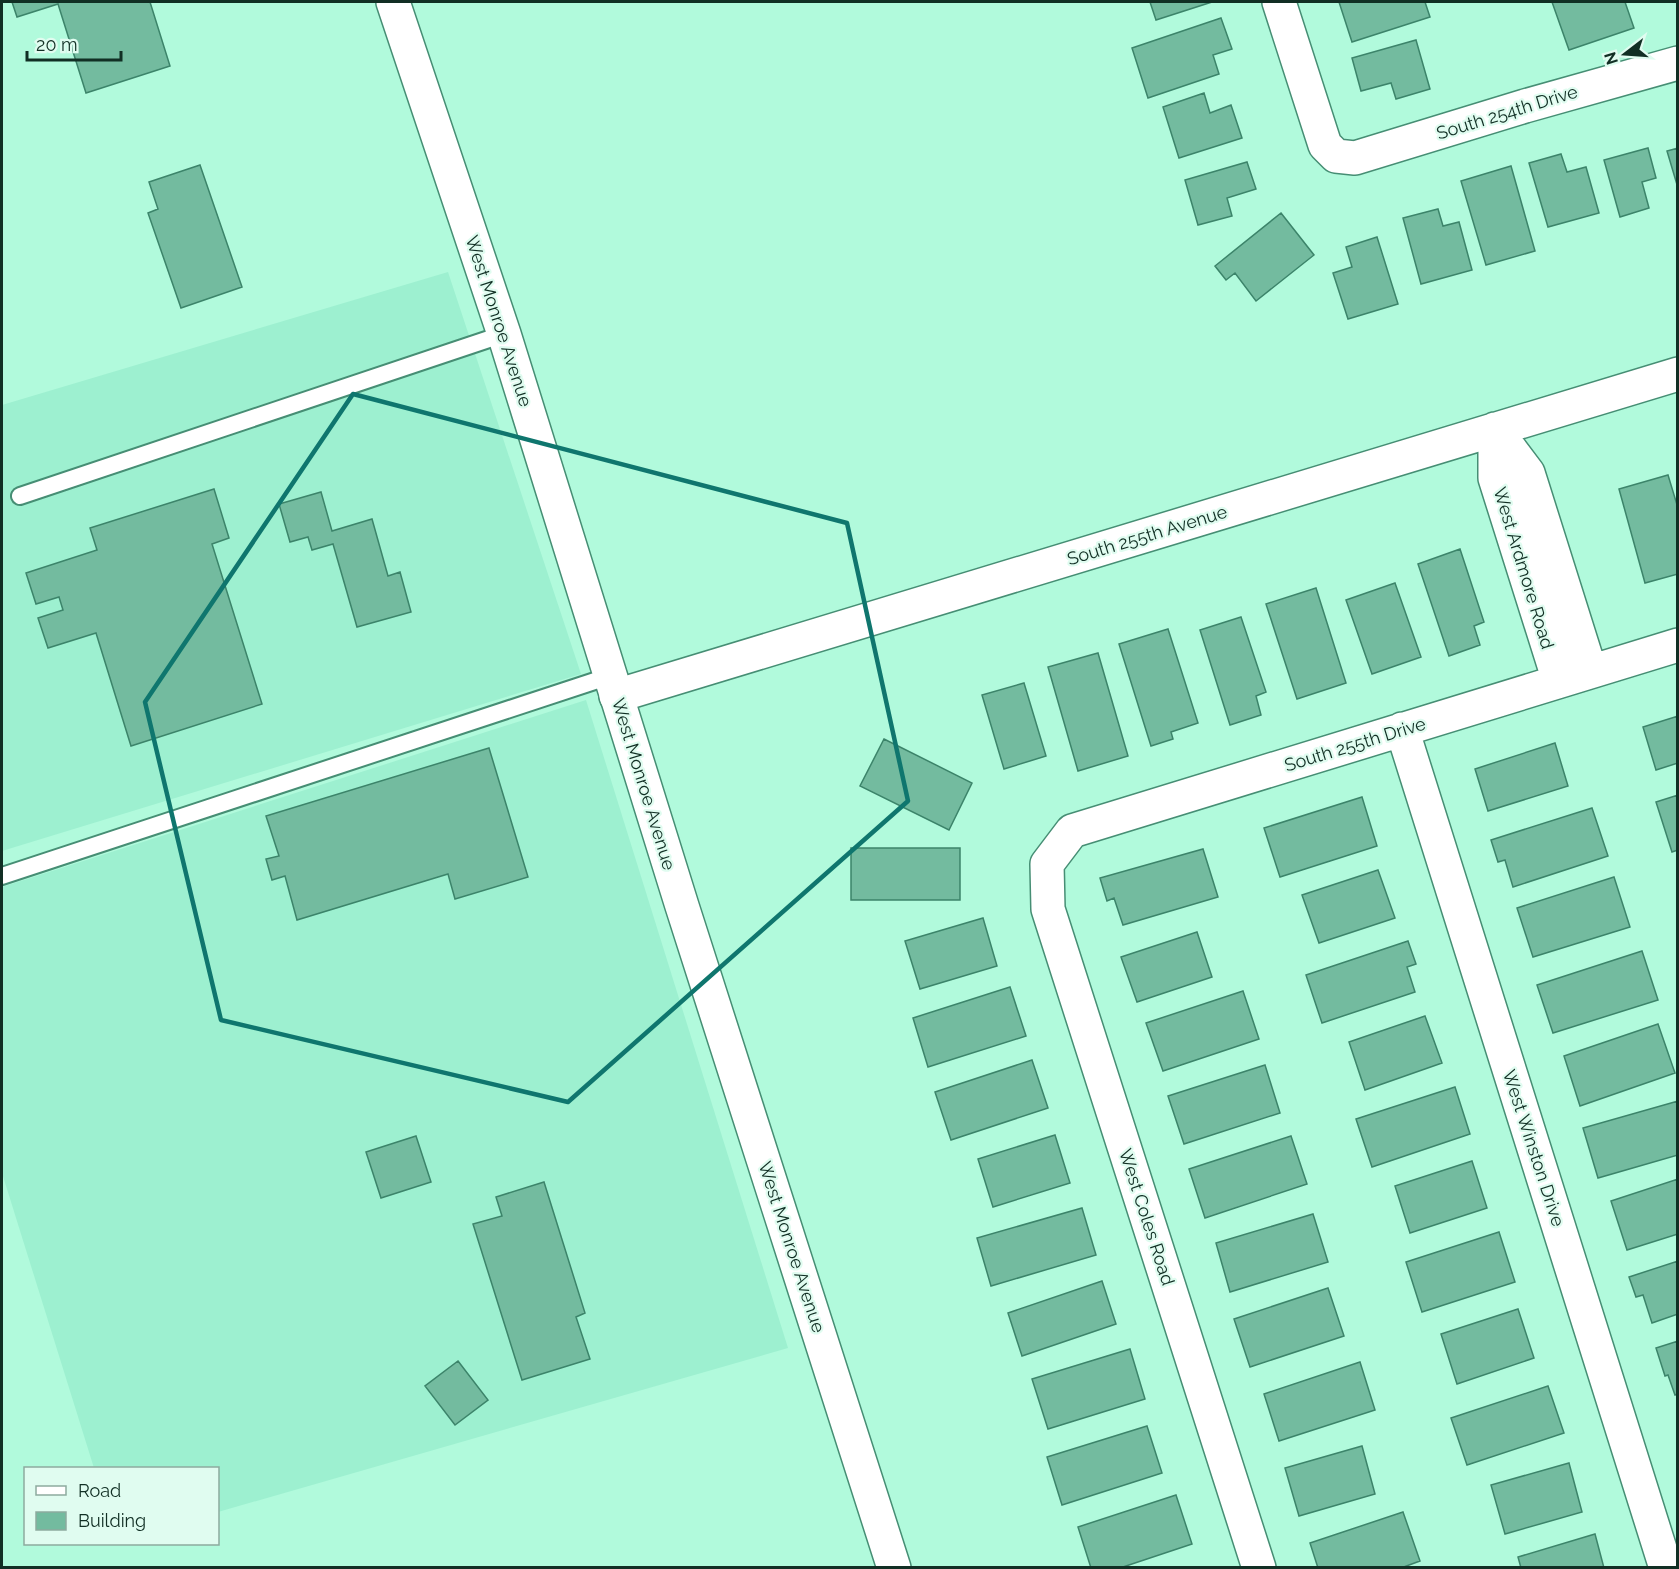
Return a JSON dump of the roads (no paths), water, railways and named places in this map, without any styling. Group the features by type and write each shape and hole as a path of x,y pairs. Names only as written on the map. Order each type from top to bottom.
{"street":[{"name":"West Monroe Avenue","path":"393,2 504,334 613,686 894,1568"},
{"name":"South 254th Drive","path":"1280,2 1325,145 1336,156 1355,158 1677,63"},
{"name":"South 255th Avenue","path":"613,686 1677,374"},
{"name":"West Ardmore Road","path":"1495,429 1528,473 1590,670"},
{"name":"West Ardmore Road","path":"1495,429 1495,478 1559,681"},
{"name":"South 255th Drive","path":"1047,864 1072,831 1677,645"},
{"name":"West Winston Drive","path":"1402,729 1666,1568"},
{"name":"West Coles Road","path":"1047,864 1048,909 1259,1568"}],"lane":[{"path":"20,496 504,334"},
{"path":"2,876 613,686"}]}
